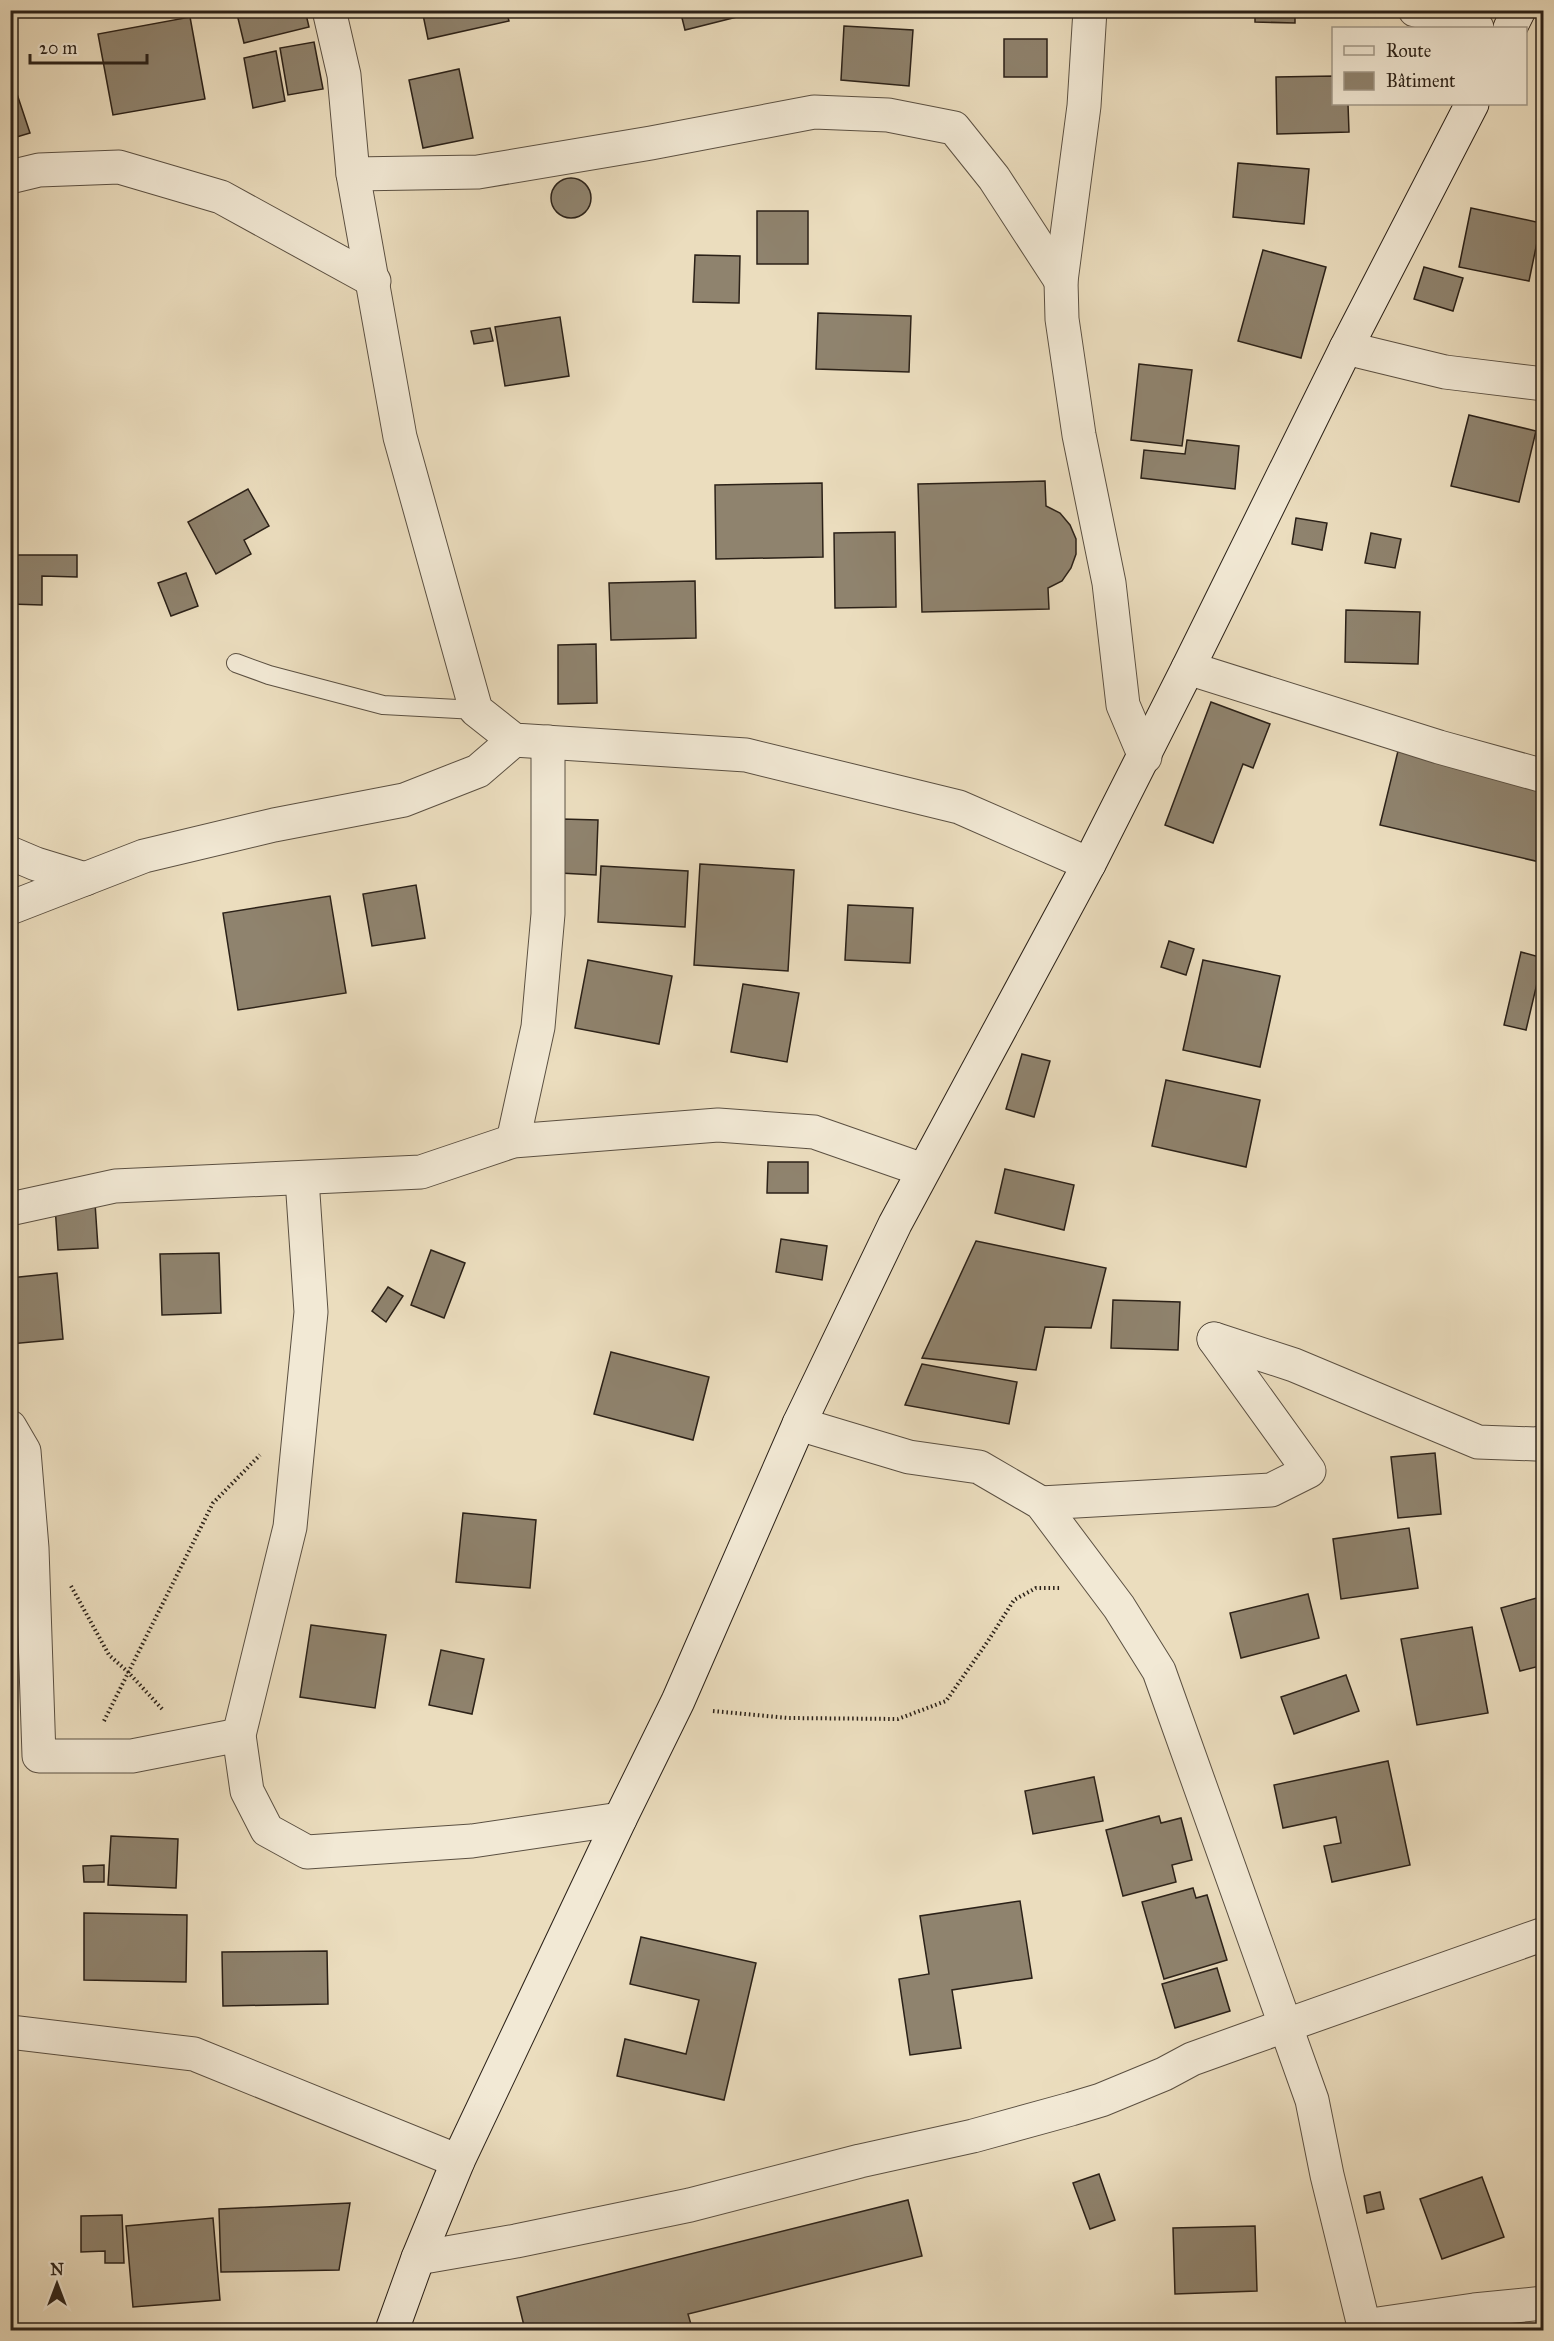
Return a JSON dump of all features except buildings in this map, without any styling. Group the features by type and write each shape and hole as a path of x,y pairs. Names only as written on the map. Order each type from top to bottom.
{"street":[{"path":"329,10 344,75 353,174 374,281 400,437 476,710 514,740 746,755 959,807 1089,864"},
{"path":"1090,10 1084,106 1061,281 1062,319 1079,435 1109,583 1124,705 1144,757"},
{"path":"1415,10 1474,27"},
{"path":"1510,27 1519,10"},
{"path":"392,2331 418,2258 458,2161 678,1701 799,1424 923,1170 1089,864 1346,348 1471,105"},
{"path":"353,174 477,172 651,143 814,112 888,115 954,128 994,178 1061,281"},
{"path":"10,177 39,170 119,167 221,197 374,281"},
{"path":"1346,348 1445,372 1544,384"},
{"path":"1188,668 1440,747 1544,776"},
{"path":"10,908 155,854 274,825 404,800 477,771 514,740"},
{"path":"513,1141 538,1027 548,914 548,742"},
{"path":"10,852 36,864 85,879"},
{"path":"10,1209 115,1186 421,1172 513,1141 718,1125 814,1132 923,1170"},
{"path":"302,1179 311,1312 290,1527 239,1735 247,1791 267,1830 307,1852 472,1841 620,1819"},
{"path":"1041,1503 1271,1490 1309,1471 1214,1339 1294,1365 1478,1442 1536,1444 1544,1442"},
{"path":"799,1424 909,1457 979,1467 1041,1503 1119,1607 1159,1671 1312,2100 1327,2175 1364,2328 1474,2310 1544,2303"},
{"path":"10,1427 24,1451 32,1548 39,1756 132,1756 239,1735"},
{"path":"418,2258 516,2241 690,2205 860,2161 973,2136 1101,2100 1192,2060 1544,1934"},
{"path":"10,2032 194,2054 458,2161"}],"lane":[{"path":"236,663 269,675 383,705 476,710"}],"path":[{"path":"87,1756 213,1503 261,1455"},
{"path":"32,1548 70,1583 109,1655 128,1672 193,1744"},
{"path":"678,1701 711,1710 788,1718 898,1719 946,1701 1014,1600 1036,1588 1072,1588 1119,1607"}]}
